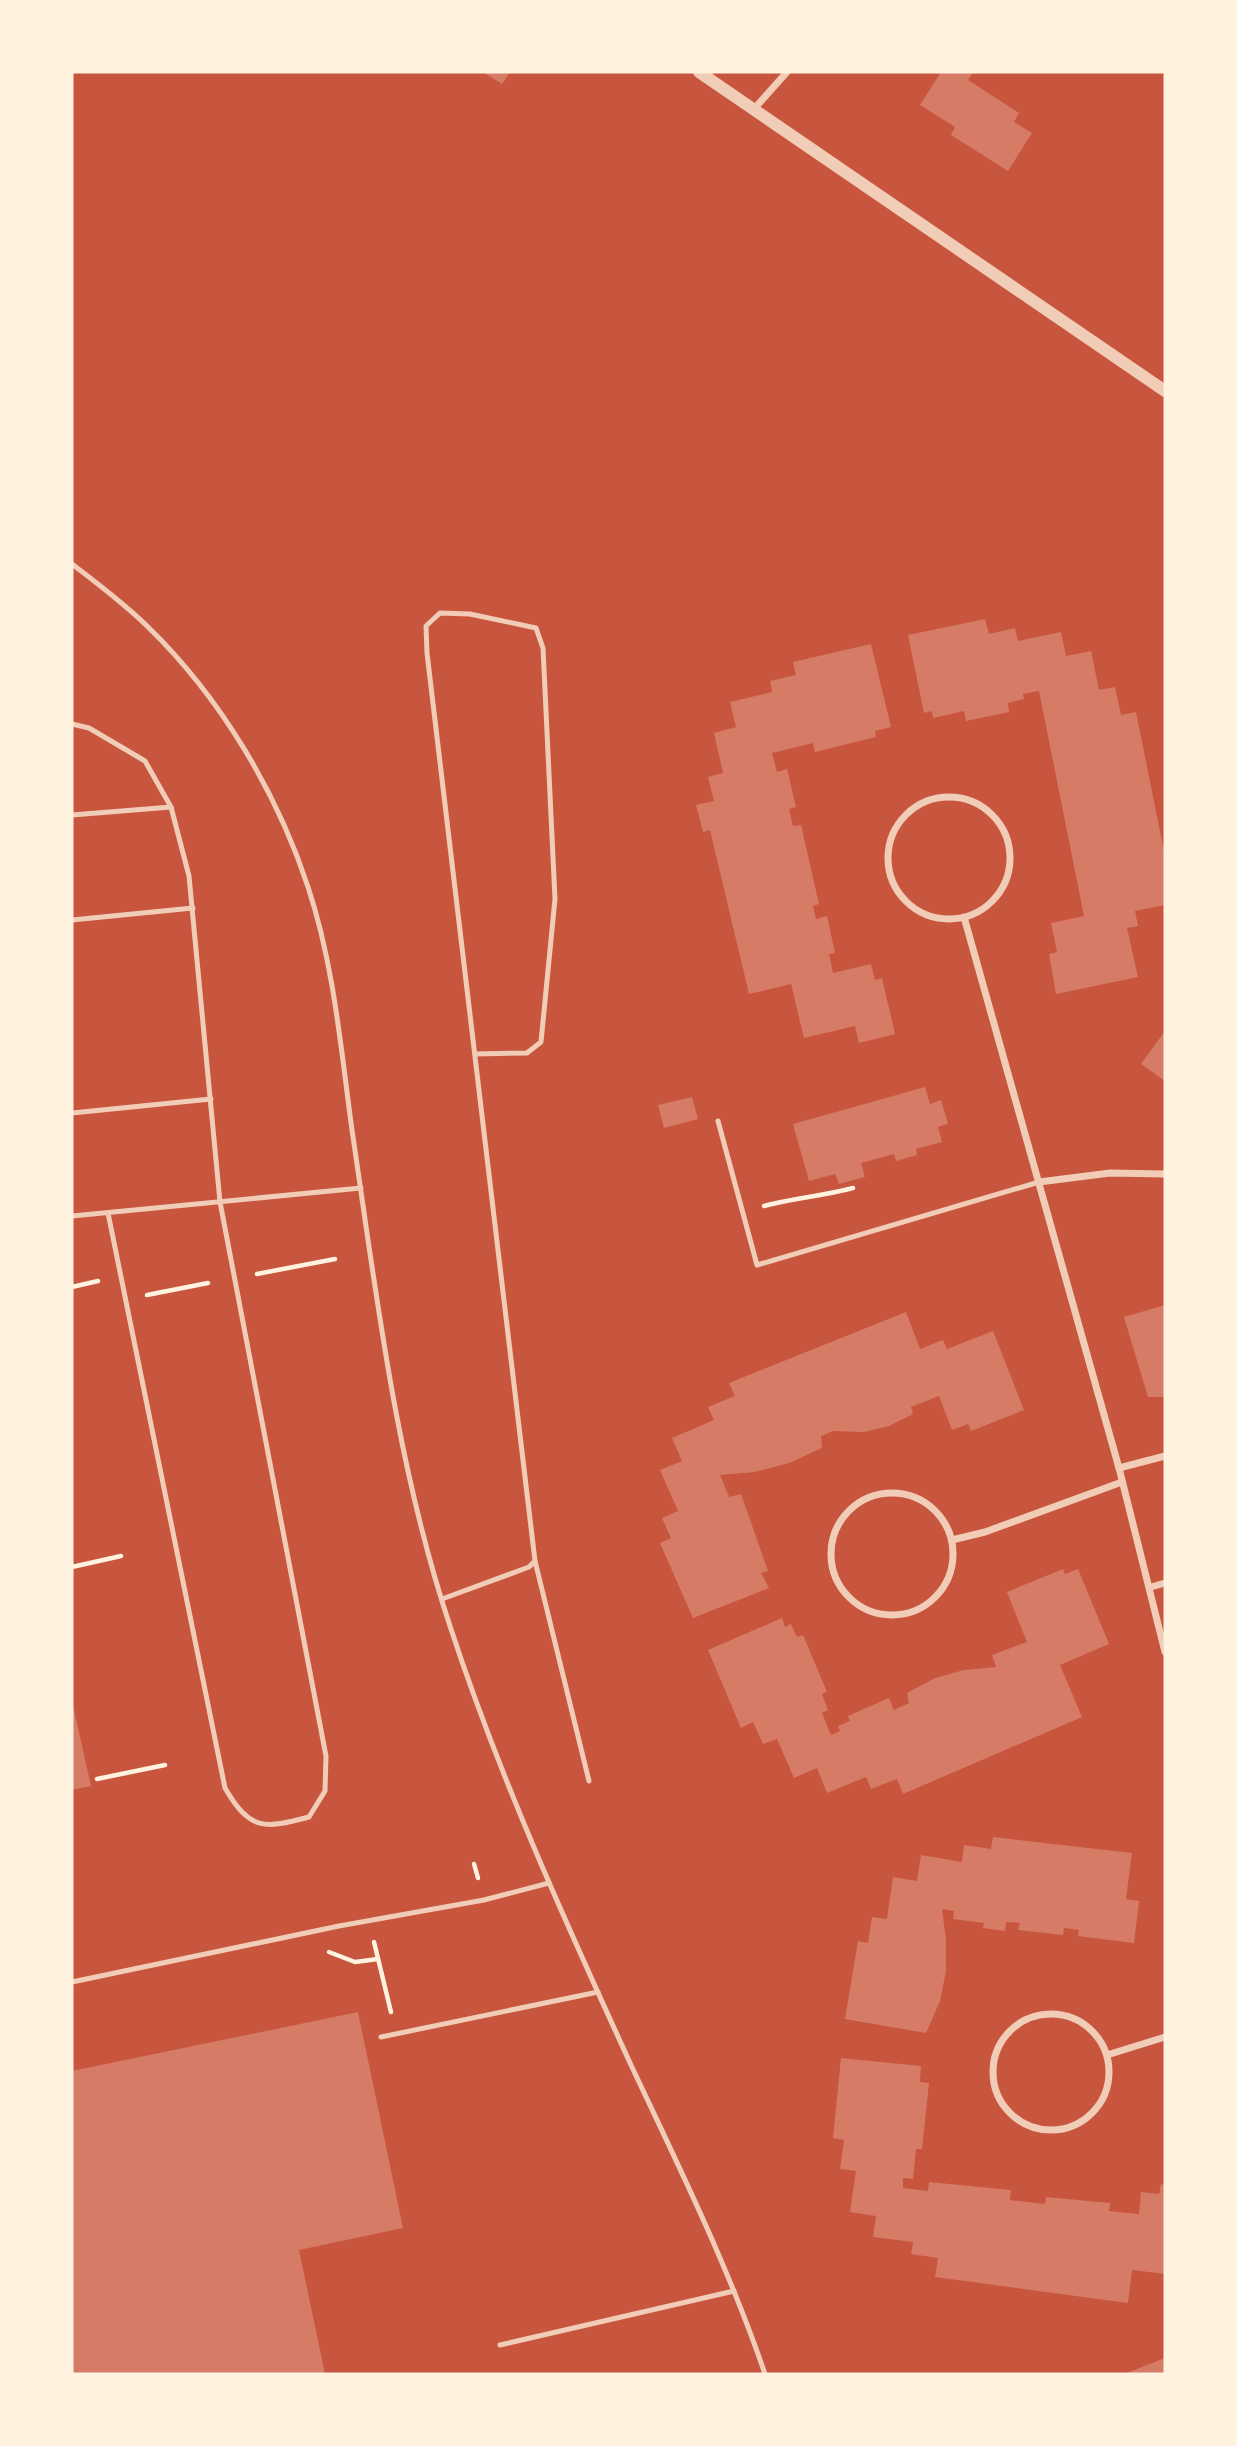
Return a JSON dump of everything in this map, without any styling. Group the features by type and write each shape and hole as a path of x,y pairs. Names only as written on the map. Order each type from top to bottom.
{"street":[{"path":"699,72 1165,391"},
{"path":"754,109 787,72"},
{"path":"956,797 979,804 998,820 1008,842 1010,866 1002,889 986,907 964,917 940,919 918,911 900,895 889,874 888,850 895,827 911,809 933,798 956,797"},
{"path":"964,917 1119,1468 1151,1587 1165,1652"},
{"path":"1039,1182 1110,1173 1165,1174"},
{"path":"1119,1468 1165,1456"},
{"path":"952,1540 985,1532 1122,1482"},
{"path":"901,1493 924,1502 942,1518 952,1540 952,1564 944,1586 928,1604 906,1614 882,1615 859,1606 841,1590 832,1568 831,1544 839,1521 856,1504 878,1494 901,1493"},
{"path":"1151,1587 1165,1583"},
{"path":"1057,2013 1078,2020 1096,2035 1107,2055 1109,2078 1102,2099 1087,2117 1068,2128 1045,2130 1023,2123 1006,2108 995,2088 993,2066 1000,2044 1014,2026 1034,2015 1057,2013"},
{"path":"1107,2055 1165,2037"}],"lane":[{"path":"72,565 147,626 183,664 242,746 292,843 309,888 322,939 390,1388 415,1500 442,1599 498,1759 549,1883 734,2291 765,2374"},
{"path":"475,1054 527,1053 541,1042 555,899 543,648 536,628 470,614 440,613 426,626 427,653 535,1561 589,1781"},
{"path":"72,724 89,728 145,761 171,807 190,876 220,1202 326,1756 325,1791 309,1817 273,1827 241,1815 225,1788 108,1213"},
{"path":"72,815 171,807"},
{"path":"72,920 193,908"},
{"path":"72,1113 211,1099"},
{"path":"718,1121 757,1265 1039,1182"},
{"path":"72,1216 361,1188"},
{"path":"442,1599 529,1567 535,1561"},
{"path":"72,1982 369,1920 484,1900 549,1883"},
{"path":"381,2036 598,1993"},
{"path":"500,2344 734,2291"}],"path":[{"path":"742,1211 796,1197 813,1199 853,1188"},
{"path":"254,1274 335,1259"},
{"path":"72,1287 98,1281"},
{"path":"146,1295 208,1283"},
{"path":"72,1567 121,1556"},
{"path":"97,1779 165,1765"},
{"path":"369,1920 396,2033"},
{"path":"312,1932 323,1947 336,1957 355,1962 378,1959"}],"building":[{"path":"483,72 510,72 502,84"},
{"path":"941,72 970,72 972,74 968,80 1019,113 1014,122 1032,133 1008,171 951,135 955,127 920,105"},
{"path":"985,619 989,634 1015,628 1018,641 1061,632 1066,656 1091,651 1099,690 1115,687 1121,715 1136,712 1165,856 1165,905 1135,911 1138,926 1127,928 1138,977 1056,994 1049,954 1057,952 1051,923 1084,916 1039,691 1023,694 1024,699 1008,703 1009,712 966,721 964,711 933,718 932,711 924,713 908,635"},
{"path":"871,644 891,727 875,731 876,737 815,752 813,743 772,753 777,772 787,769 796,807 789,809 793,826 801,825 819,904 813,906 816,919 827,916 835,953 829,954 833,973 871,964 875,980 882,978 895,1034 859,1043 855,1026 804,1038 791,984 749,994 710,830 703,832 696,805 714,801 708,777 723,773 714,733 736,727 730,702 772,692 770,681 796,675 793,662"},
{"path":"1165,1031 1165,1081 1141,1064"},
{"path":"925,1087 930,1104 941,1100 948,1124 938,1127 942,1142 916,1149 917,1155 896,1161 894,1154 861,1163 865,1177 839,1184 835,1174 809,1181 793,1124"},
{"path":"692,1097 698,1119 664,1128 658,1105"},
{"path":"1165,1305 1165,1397 1148,1397 1124,1317"},
{"path":"906,1312 920,1349 943,1340 947,1349 993,1331 1024,1410 971,1431 968,1424 952,1430 939,1396 911,1407 913,1414 889,1426 864,1432 833,1431 821,1436 822,1448 789,1463 755,1472 720,1475 729,1497 741,1494 768,1571 761,1573 769,1588 693,1618 660,1543 671,1538 662,1518 678,1511 660,1470 682,1461 672,1438 714,1420 708,1407 735,1396 729,1383"},
{"path":"1063,1569 1065,1574 1078,1569 1109,1644 1060,1665 1082,1717 903,1794 897,1779 871,1789 866,1777 827,1793 817,1768 794,1778 777,1739 763,1744 753,1722 741,1728 708,1650 782,1618 785,1627 791,1624 797,1637 803,1635 827,1692 822,1694 828,1710 822,1713 831,1735 840,1731 838,1726 850,1721 848,1716 889,1698 894,1710 909,1703 907,1693 935,1678 964,1670 996,1667 992,1655 1027,1642 1007,1592"},
{"path":"72,1701 91,1786 72,1790"},
{"path":"993,1837 1132,1853 1126,1899 1139,1901 1134,1943 1078,1936 1079,1930 1064,1928 1063,1935 1018,1930 1020,1923 1006,1922 1005,1931 983,1928 984,1923 953,1919 954,1911 942,1909 946,1971 940,2001 926,2033 845,2019 858,1941 868,1943 872,1917 887,1919 893,1877 917,1881 921,1855 962,1862 964,1845 991,1849"},
{"path":"358,2012 403,2228 299,2250 325,2374 72,2374 72,2071"},
{"path":"841,2058 921,2066 920,2082 929,2083 922,2149 916,2149 913,2179 903,2178 903,2188 928,2191 929,2182 1011,2190 1010,2200 1045,2204 1046,2197 1110,2203 1109,2211 1139,2214 1141,2192 1159,2194 1161,2184 1165,2185 1165,2274 1132,2270 1128,2303 935,2277 938,2258 911,2254 913,2242 873,2237 876,2216 850,2212 856,2171 840,2169 844,2140 833,2138"},
{"path":"1165,2358 1165,2374 1124,2374"}]}
